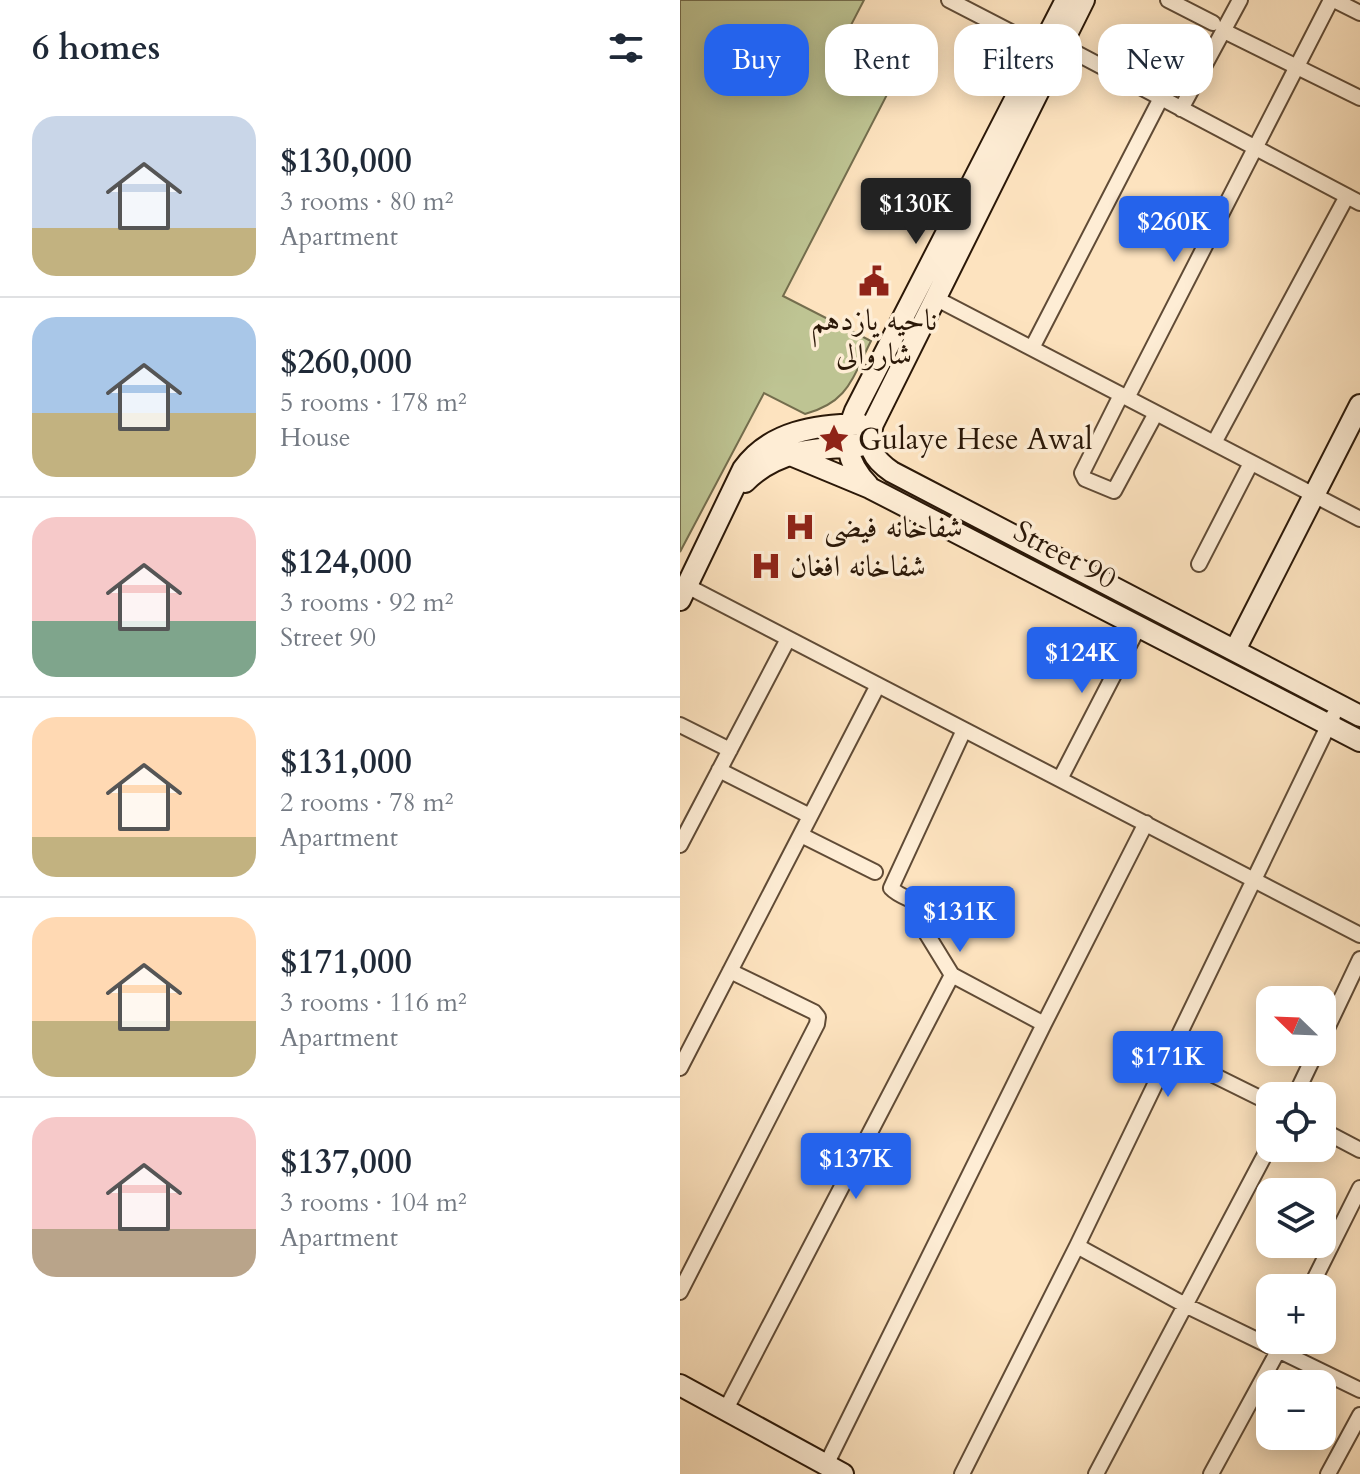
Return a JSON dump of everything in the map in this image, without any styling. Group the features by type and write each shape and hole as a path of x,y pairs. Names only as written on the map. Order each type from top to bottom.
{"main road":[{"path":"1060,24 1066,0"},
{"path":"1069,24 1084,0"},
{"path":"870,488 855,471 848,447 849,424 959,231 1029,96"},
{"path":"736,489 770,461 788,454 848,447 873,454 873,424 935,298 959,231"},
{"path":"1240,653 1319,497 1360,405"},
{"path":"684,593 743,469 766,444 799,432 849,424 873,424"},
{"path":"1319,497 1360,431"},
{"name":"Street 90","path":"788,454 870,488 1360,741"},
{"name":"Street 90","path":"873,454 905,480 1360,716"},
{"path":"680,1385 834,1469"}],"street":[{"path":"950,0 1000,24"},
{"path":"1168,0 1360,98"},
{"path":"1181,109 1219,27 1240,0"},
{"path":"1156,413 1114,491 1085,479 1082,473 1332,0 1360,13"},
{"path":"1082,62 1161,98 1353,199 1214,443"},
{"path":"1032,348 1161,98"},
{"path":"935,298 1360,519"},
{"path":"1199,564 1251,463"},
{"path":"684,593 788,639 1360,935"},
{"path":"1060,779 1138,628"},
{"path":"680,845 788,639"},
{"path":"680,1068 878,685"},
{"path":"962,1474 1077,1246 1339,706"},
{"path":"680,725 730,750"},
{"path":"964,730 891,888 896,894 926,907 930,915 925,931 952,975 1044,1024"},
{"path":"719,770 810,816"},
{"path":"834,1469 1044,1024 1146,823"},
{"path":"801,835 875,872"},
{"path":"1336,1010 1360,959"},
{"path":"680,1292 817,1024 818,1017 814,1012 730,971"},
{"path":"726,1409 952,975"},
{"path":"1169,1053 1256,1096"},
{"path":"1336,1137 1360,1150"},
{"path":"1096,1474 1261,1162"},
{"path":"1317,1274 1360,1188"},
{"path":"1077,1246 1185,1305 1256,1334"},
{"path":"1211,1474 1277,1354"},
{"path":"1299,1354 1360,1390"},
{"path":"1328,1474 1353,1442 1360,1415"}],"green space":[{"path":"680,0 864,0 852,24 825,24 825,96 886,96 783,296 871,341 847,387 820,409 805,414 764,393 680,552"}],"place":[{"name":"ناحیه یازدهم شاروالی","path":"874,281"},
{"name":"Gulaye Hese Awal","path":"834,439"},
{"name":"شفاخانه فیضی","path":"800,527"},
{"name":"شفاخانه افغان","path":"766,566"}]}
